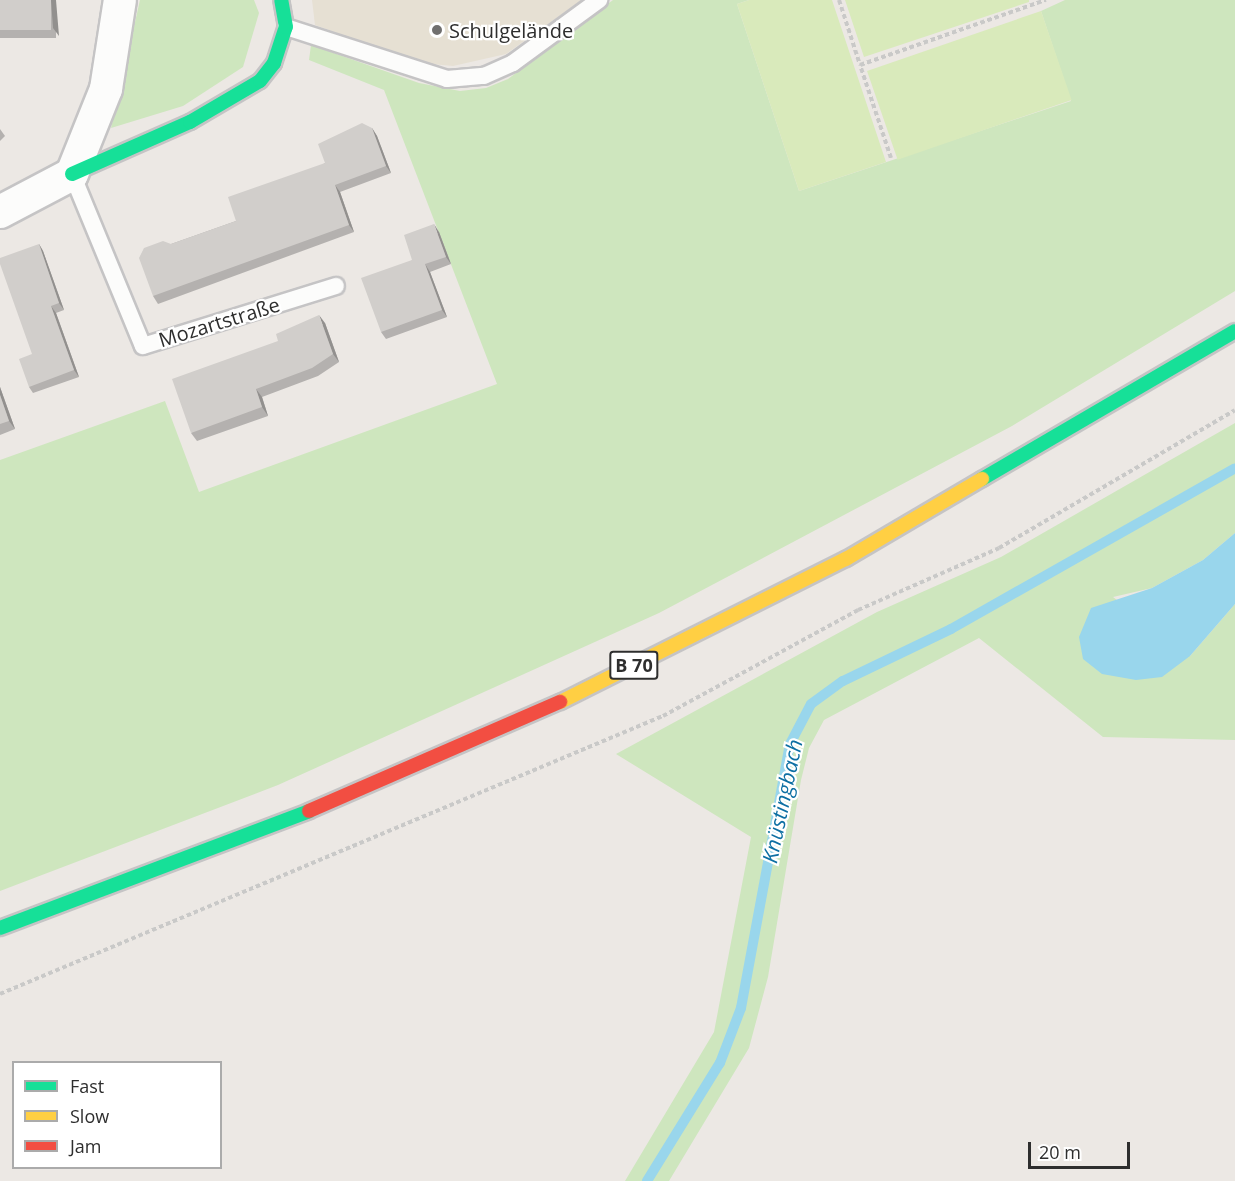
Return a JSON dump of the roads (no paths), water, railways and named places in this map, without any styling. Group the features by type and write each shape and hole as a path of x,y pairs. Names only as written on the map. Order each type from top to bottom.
{"main road":[{"path":"72,174 241,95 274,63 286,27 281,0"},
{"name":"B 70","path":"0,928 233,843 531,716 846,559 1235,331"}],"street":[{"path":"0,212 72,174 106,89 120,0"}],"lane":[{"path":"286,27 447,79 484,76 513,63 599,0"},
{"name":"Mozartstraße","path":"72,174 143,346 336,286"}],"water":[{"path":"1235,533 1235,604 1190,656 1162,677 1136,680 1102,674 1083,659 1079,637 1091,608 1152,588 1203,560"}],"waterway":[{"name":"Knüstingbach","path":"647,1181 720,1063 741,1008 790,744 811,704 843,681 951,629 1235,468"}],"place":[{"name":"Schulgelände","path":"437,30"}]}
